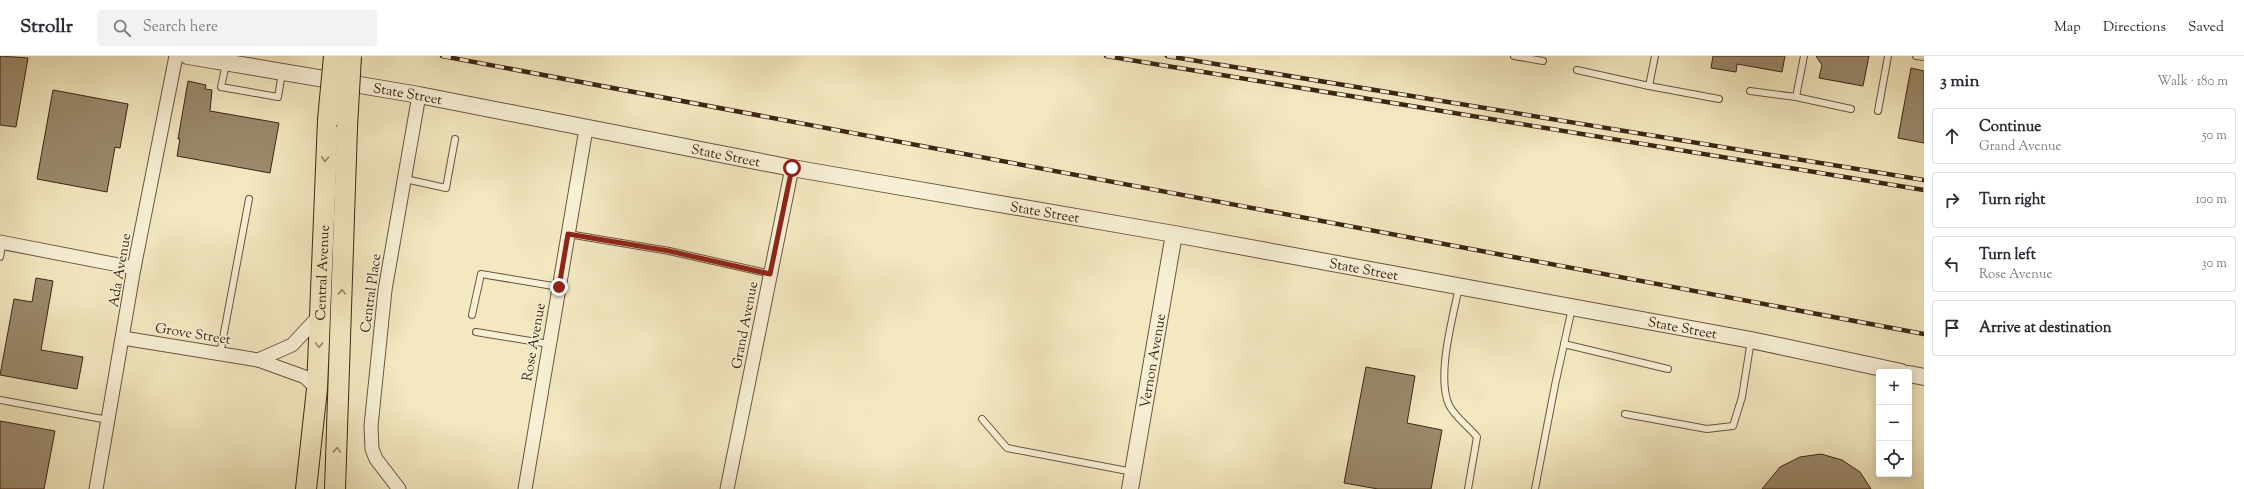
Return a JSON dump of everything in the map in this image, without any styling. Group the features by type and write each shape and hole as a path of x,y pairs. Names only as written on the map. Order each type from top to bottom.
{"main road":[{"name":"Central Avenue","path":"306,489 317,389 328,120 334,56"},
{"name":"Central Avenue","path":"335,489 347,127 351,56"}],"street":[{"name":"Ada Avenue","path":"96,489 134,268 176,56"},
{"name":"State Street","path":"188,56 419,95 586,129 792,168 1174,234 1751,340 1887,369"},
{"name":"Central Place","path":"398,489 376,459 372,449 370,426 385,290 419,95"},
{"name":"Rose Avenue","path":"525,489 586,129"},
{"name":"Grand Avenue","path":"727,489 792,168"},
{"name":"Vernon Avenue","path":"1130,489 1174,234"},
{"path":"1,242 134,268"},
{"path":"258,360 292,345 320,315"},
{"name":"Grove Street","path":"123,338 258,360 305,377 317,389"},
{"path":"1912,375 1924,377"}],"lane":[{"path":"1514,56 1543,61"},
{"path":"1649,86 1655,56"},
{"path":"1796,96 1804,56"},
{"path":"1878,111 1888,56"},
{"path":"1916,56 1924,58"},
{"path":"226,62 221,87 278,97 282,72"},
{"path":"1577,70 1649,86 1720,99"},
{"path":"1750,91 1796,96 1851,109"},
{"path":"405,179 446,188 455,139"},
{"path":"220,354 249,199"},
{"path":"568,234 669,251 770,274"},
{"path":"0,257 1,242"},
{"path":"472,315 481,274 559,287"},
{"path":"1459,287 1445,359 1444,381 1449,404 1477,437 1468,489"},
{"path":"1535,489 1572,308"},
{"path":"476,332 549,344"},
{"path":"1625,414 1707,429 1733,426 1742,397 1751,340"},
{"path":"1564,344 1668,369"},
{"path":"0,400 108,420"},
{"path":"982,419 1007,448 1133,472"}],"building":[{"path":"0,56 28,58 16,127 0,125"},
{"path":"1713,56 1785,56 1782,72 1737,64 1736,72 1711,68"},
{"path":"1816,56 1869,56 1863,86 1819,78 1822,65"},
{"path":"1911,68 1924,71 1924,143 1898,138"},
{"path":"188,81 206,85 205,89 212,90 210,111 279,123 270,173 177,156 180,139 178,139"},
{"path":"53,90 128,104 120,148 115,147 107,192 37,179"},
{"path":"36,278 53,281 41,350 83,357 77,389 0,375 14,299 32,302"},
{"path":"1366,367 1415,376 1407,423 1442,430 1431,489 1378,489 1344,483"},
{"path":"0,421 55,431 44,489 0,489"},
{"path":"1821,454 1842,460 1860,472 1871,489 1762,489 1780,467 1800,457"}],"railway":[{"path":"442,56 1924,334"},
{"path":"1106,56 1924,190"},
{"path":"1167,56 1924,180"}],"route":[{"path":"559,287 568,234 669,251 732,264 770,274 792,168"}]}
